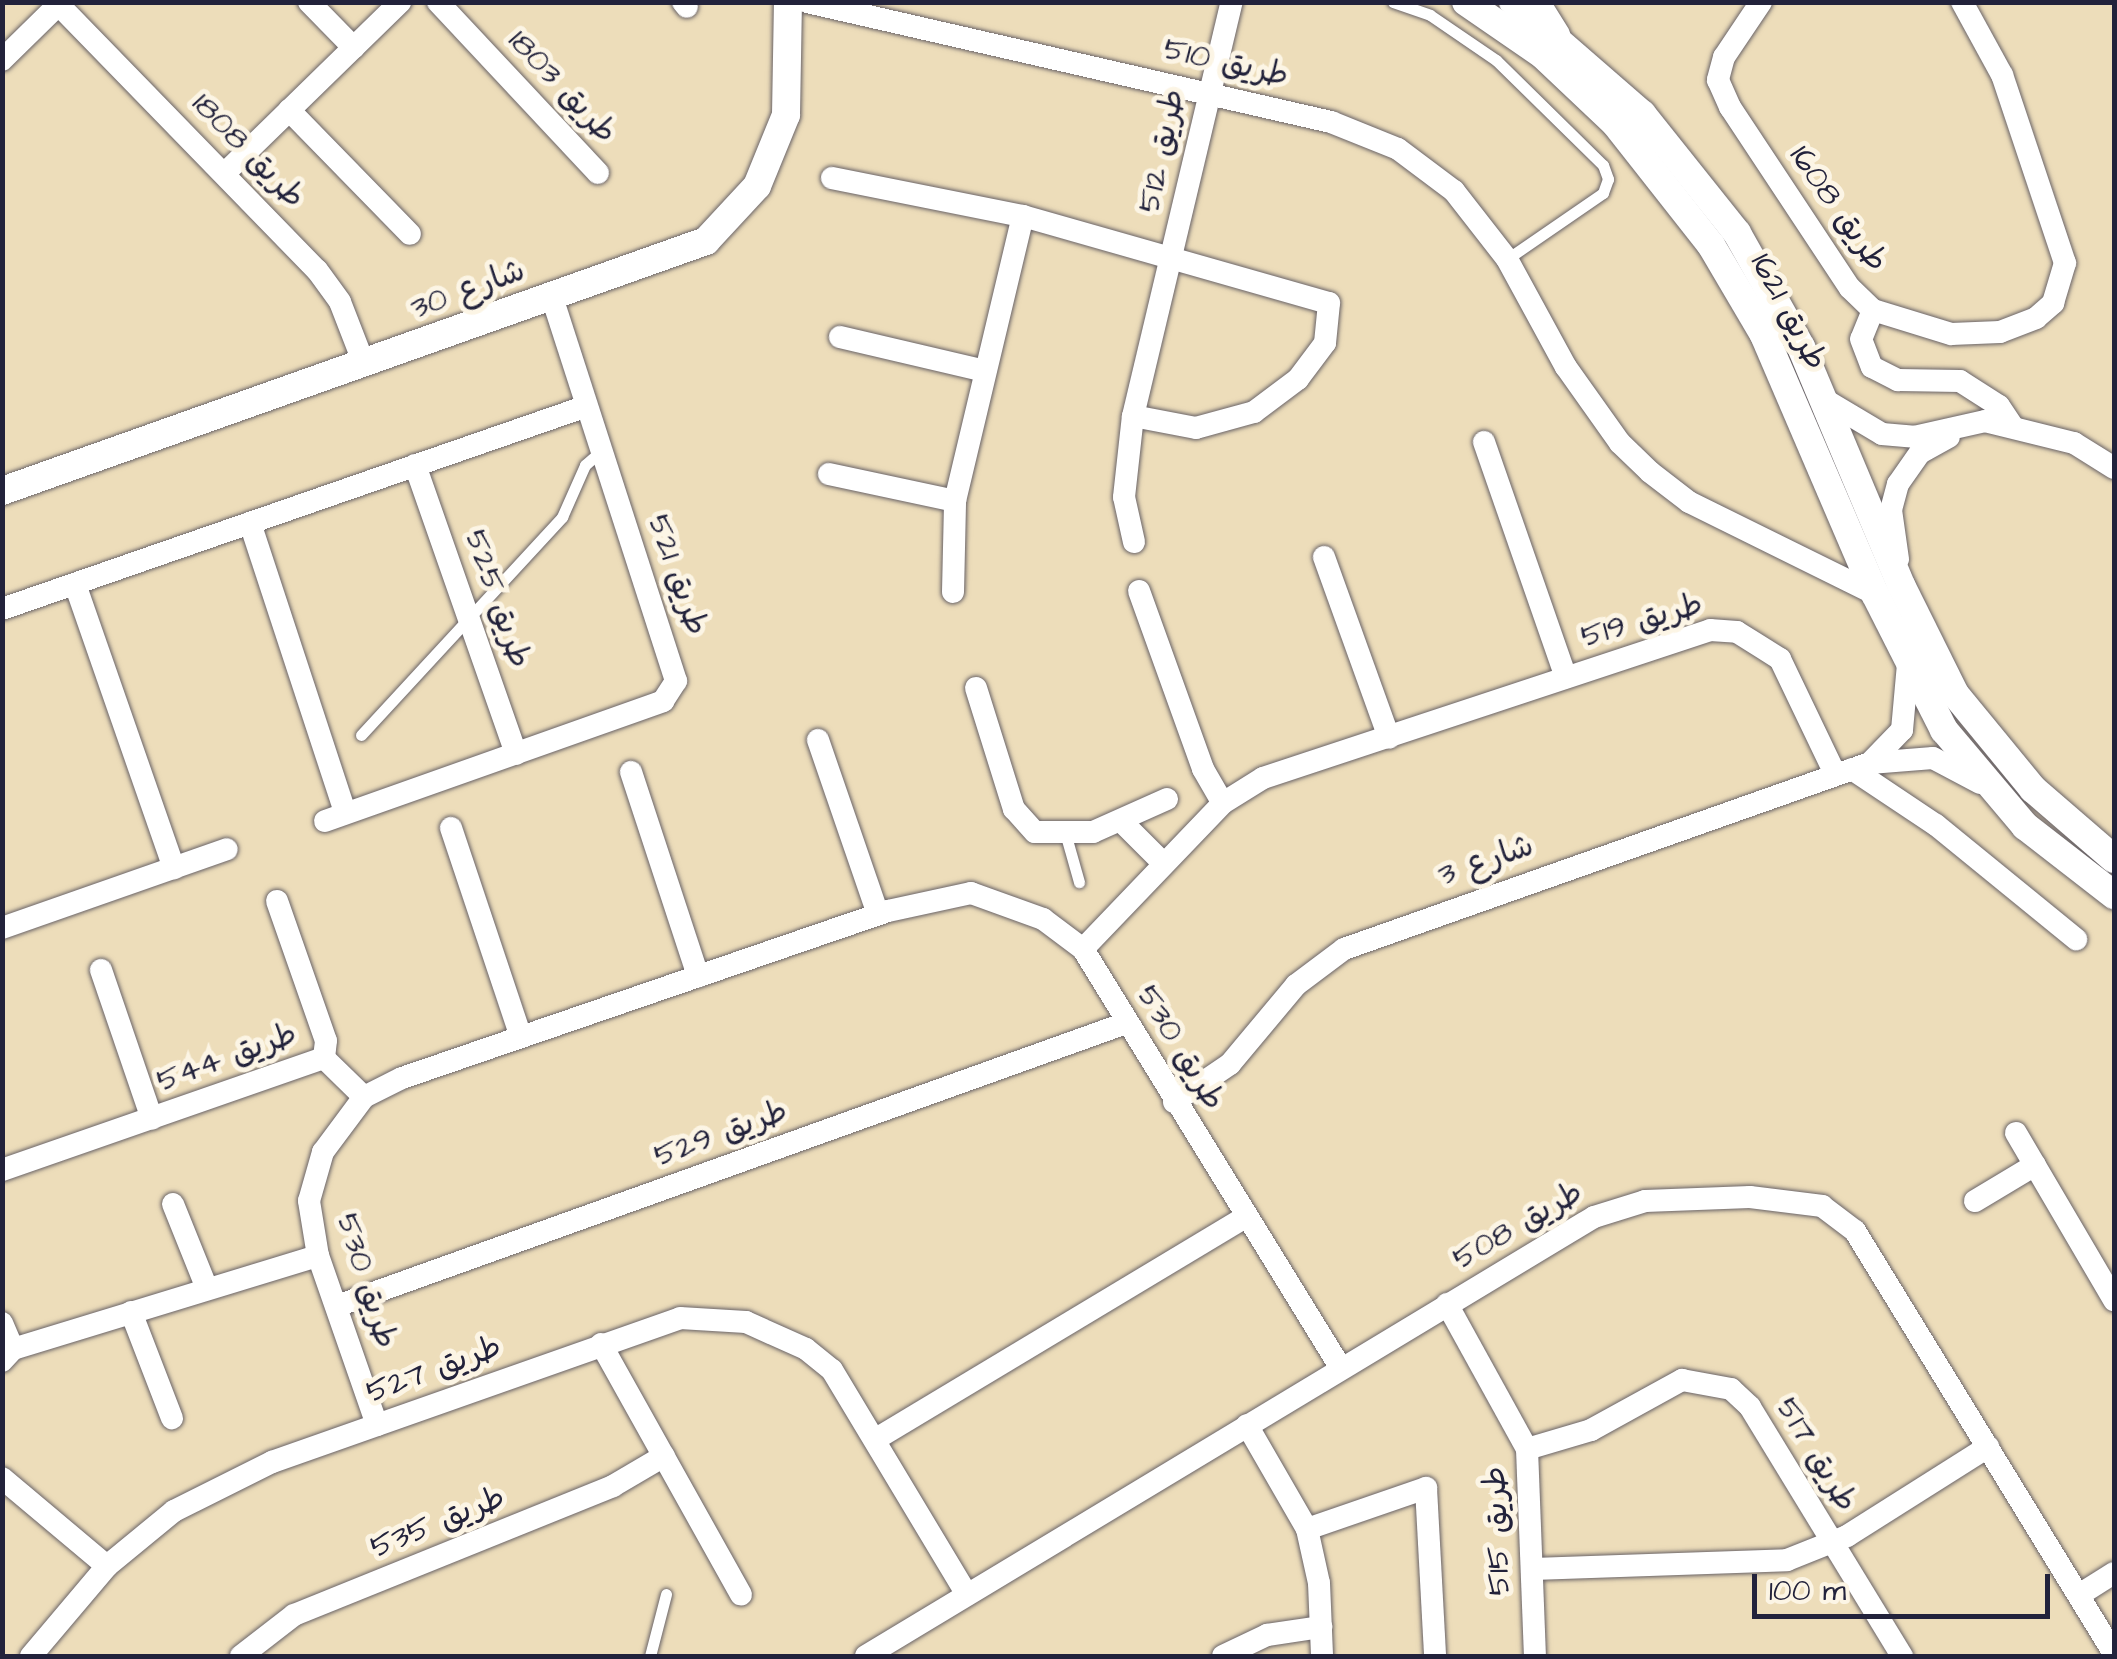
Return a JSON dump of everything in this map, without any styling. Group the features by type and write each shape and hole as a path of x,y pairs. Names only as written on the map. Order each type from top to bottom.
{"street":[{"path":"309,2 354,48"},
{"path":"225,173 400,2"},
{"name":"طريق 1803","path":"438,2 598,173"},
{"name":"شارع 30","path":"2,491 688,251 735,214 770,162 786,115 788,2"},
{"name":"طريق 510","path":"806,2 1208,92 1370,133 1454,191 1507,259 1543,328 1620,443 1650,472 1689,502 1889,590"},
{"name":"طريق 512","path":"1134,542 1124,497 1133,416 1232,2"},
{"name":"طريق 1621","path":"1466,2 1543,55 1615,123 1712,245 1889,590 1978,728 2033,789 2114,859"},
{"name":"طريق 1621","path":"1513,2 1568,45 1642,114 1737,233 1776,295 1825,400 1889,590 1908,664 1944,730"},
{"path":"1539,2 1568,45"},
{"name":"طريق 1608","path":"1762,2 1724,57 1718,80 1730,107 1850,288 1873,310 1951,334 2000,332 2036,318 2054,303 2061,283 2060,243 2002,75 1962,2"},
{"path":"2,60 57,4"},
{"name":"طريق 1808","path":"57,4 330,285 364,364"},
{"path":"289,110 410,234"},
{"name":"طريق 512","path":"832,178 1022,216 1328,303 1328,328 1298,378 1254,412 1196,428 1133,416"},
{"path":"953,592 955,501 1022,216"},
{"name":"طريق 521","path":"250,523 335,816 663,701 676,682 584,407 552,298"},
{"path":"1873,310 1861,339 1872,367 1898,380 1960,381 1981,390 2012,425"},
{"path":"840,337 984,372"},
{"path":"1825,400 1882,434 1914,437 1985,421 2074,442 2114,468"},
{"path":"2,608 584,407"},
{"path":"1889,590 1891,510 1898,484 1920,453 1985,421"},
{"name":"طريق 519","path":"1484,442 1566,677"},
{"name":"طريق 525","path":"416,466 516,754"},
{"path":"829,474 955,501"},
{"path":"1324,557 1389,738"},
{"path":"75,584 174,868"},
{"path":"1139,591 1203,768 1223,803"},
{"name":"طريق 519","path":"1083,949 1223,803 1278,772 1710,630 1737,632 1780,659 1852,769"},
{"name":"شارع 3","path":"1852,769 1902,730 1908,664"},
{"path":"976,688 1019,818 1035,832 1066,836 1124,824 1168,799"},
{"name":"شارع 3","path":"1944,730 1994,793 2068,864 2114,895"},
{"path":"818,740 878,914"},
{"name":"شارع 3","path":"1174,1102 1230,1064 1296,984 1344,949 1852,769 1933,758 1994,793"},
{"path":"1852,769 1936,825 2076,939"},
{"path":"631,772 698,976"},
{"path":"1124,824 1163,863"},
{"path":"451,828 521,1037"},
{"path":"4,923 227,850"},
{"name":"طريق 530","path":"377,1426 318,1256 309,1202 314,1176 336,1131 364,1097 521,1037 878,914 971,893 1029,912 1083,949 1341,1368"},
{"name":"طريق 544","path":"278,901 326,1041 324,1058"},
{"name":"طريق 544","path":"101,970 152,1119"},
{"name":"طريق 529","path":"337,1306 1126,1023"},
{"name":"طريق 544","path":"324,1058 364,1097"},
{"name":"طريق 544","path":"2,1170 324,1058"},
{"path":"2016,1134 2114,1300"},
{"path":"1975,1201 2034,1166"},
{"name":"طريق 508","path":"866,1656 1447,1304 1619,1207 1672,1199 1800,1199 1856,1230 2114,1653"},
{"path":"173,1204 206,1286"},
{"path":"876,1439 1246,1218"},
{"path":"2,1323 8,1355 206,1286 318,1256"},
{"name":"طريق 515","path":"1447,1304 1527,1449 1535,1656"},
{"path":"131,1312 172,1418"},
{"name":"طريق 527","path":"32,1656 106,1566 174,1511 272,1462 680,1318 746,1322 792,1341 832,1370 967,1596"},
{"path":"601,1344 741,1594"},
{"name":"طريق 517","path":"1527,1449 1591,1430 1658,1388 1708,1380 1750,1407 1832,1544"},
{"path":"1248,1424 1307,1529 1322,1656"},
{"name":"طريق 517","path":"1532,1569 1764,1564 1832,1544 1988,1448"},
{"name":"طريق 535","path":"241,1656 294,1616 614,1486 664,1456"},
{"path":"2,1478 106,1566"},
{"path":"1307,1529 1426,1488 1435,1656"},
{"path":"1832,1544 1902,1656"},
{"path":"2079,1595 2114,1573"},
{"path":"1223,1656 1267,1635 1321,1627"}],"lane":[{"path":"1394,2 1430,16 1496,60 1603,164 1608,179 1603,194 1507,259"},
{"path":"361,735 568,509 585,465 600,452"},
{"path":"1066,836 1079,882"},
{"path":"650,1656 666,1594"}]}
